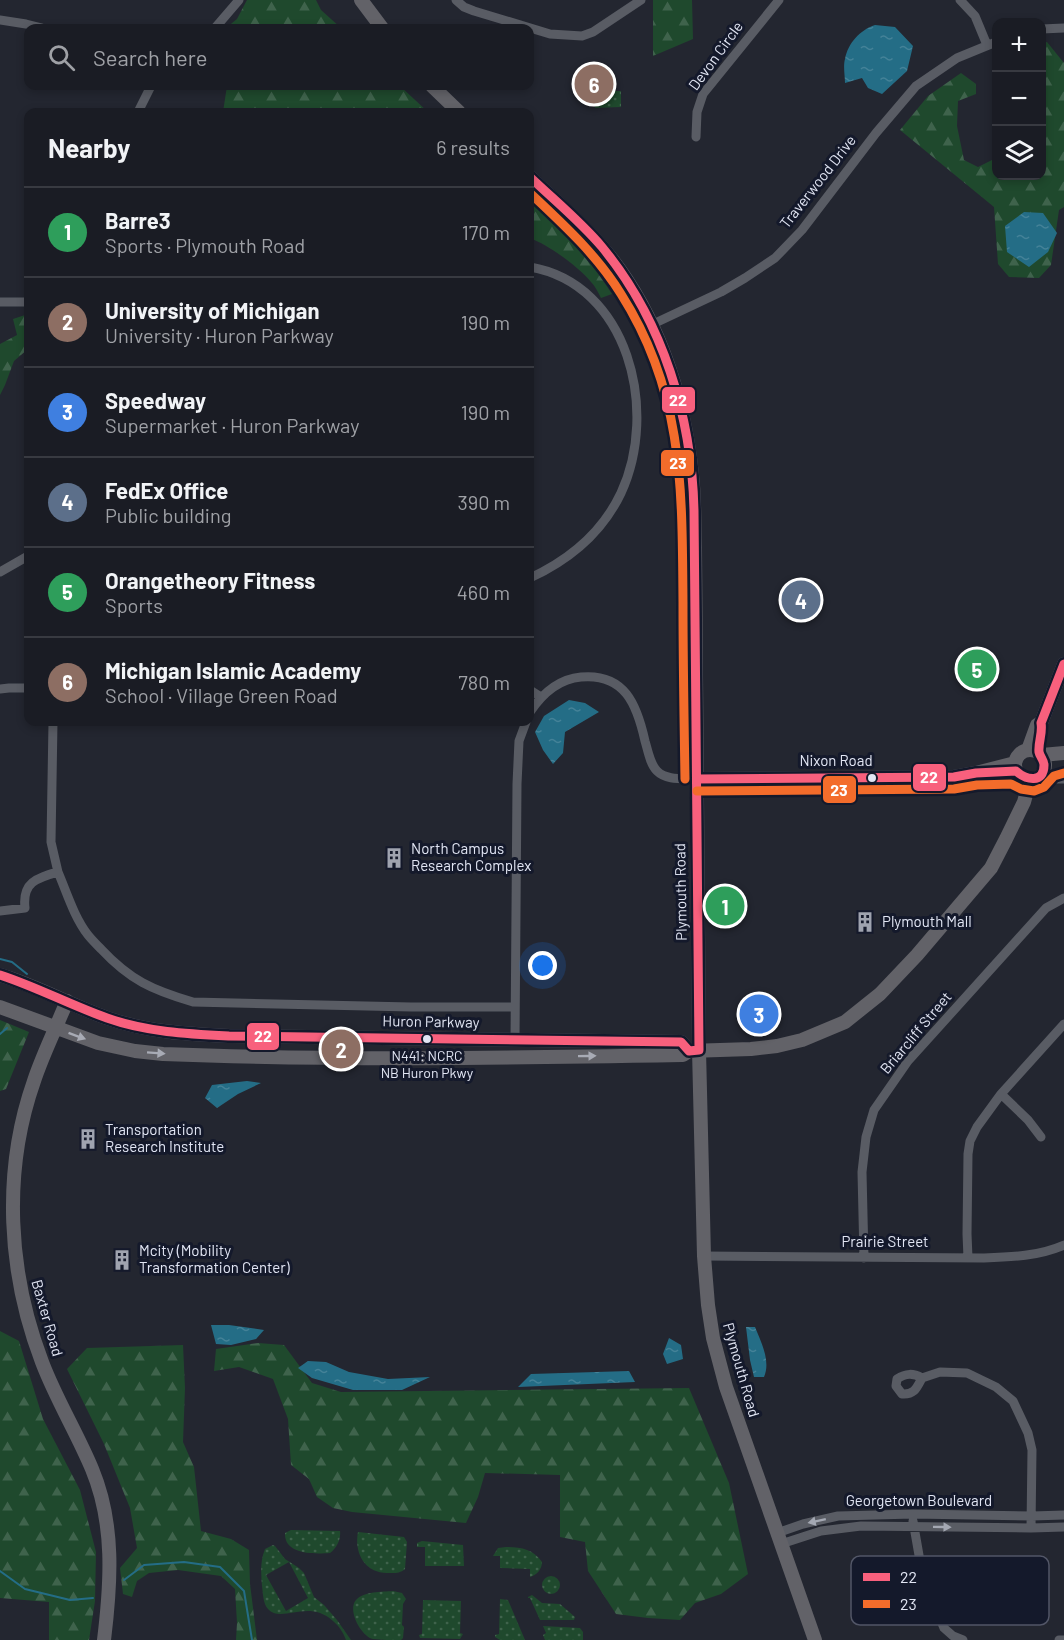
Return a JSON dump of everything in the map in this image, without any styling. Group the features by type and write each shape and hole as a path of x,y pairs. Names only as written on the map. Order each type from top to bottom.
{"main road":[{"path":"361,0 379,24"},
{"path":"436,90 455,108"},
{"name":"Plymouth Road","path":"534,181 603,249 641,305 667,360 683,412 692,477 695,548 697,779 694,1050 708,1305 713,1338 726,1387 815,1640"},
{"path":"1064,664 1041,723 1037,725 1041,761 1041,774 1021,772 1019,754 1041,761 1064,761"},
{"path":"1041,761 1064,753"},
{"name":"Nixon Road","path":"697,779 954,777 976,773 1021,772"},
{"name":"Huron Parkway","path":"0,1006 98,1043 135,1051 184,1054 504,1058 683,1055 694,1050 777,1046 802,1040 844,1022 880,994 917,956 990,868 1009,833 1021,772"},
{"name":"Huron Parkway","path":"0,975 29,984 109,1019 152,1030 189,1035 681,1042 694,1050"},
{"name":"Baxter Road","path":"67,1002 33,1082 18,1144 13,1193 15,1252 21,1290 33,1337 46,1373 93,1472 103,1508 109,1541 110,1566 104,1640"},
{"path":"310,1057 311,1037"},
{"path":"504,1058 511,1051 515,1040"}],"street":[{"path":"218,24 239,0"},
{"path":"456,0 464,7 474,11 517,24"},
{"path":"534,29 550,34 582,36 641,0"},
{"name":"Devon Circle","path":"696,137 697,112 703,94 778,0"},
{"path":"960,0 975,16 992,44"},
{"path":"0,20 26,24"},
{"path":"1046,29 1064,28"},
{"name":"Traverwood Drive","path":"651,325 721,292 775,258 802,230 876,133 916,86 957,58 992,44"},
{"path":"140,108 148,90"},
{"path":"534,268 545,270 569,281 590,296 599,306 616,331 625,350 638,404 636,445 626,482 613,507 590,538 573,554 534,576"},
{"path":"0,302 24,302"},
{"path":"0,572 24,558"},
{"path":"534,707 554,686 571,678 591,676 611,680 625,691 634,705 656,771 666,778 697,779"},
{"path":"0,689 24,688"},
{"path":"534,693 541,697"},
{"path":"52,726 51,842 58,872 88,935 117,966 139,982 166,994 193,1002 515,1007"},
{"path":"515,1040 517,778 519,741 525,726"},
{"path":"1041,761 1064,779"},
{"path":"0,911 25,908 24,898 31,883 36,879 58,872"},
{"name":"Briarcliff Street","path":"864,1258 862,1172 866,1137 874,1110 908,1061 1046,908 1064,898"},
{"path":"968,1258 969,1147 976,1127 1001,1094 1064,1024"},
{"path":"1001,1094 1028,1120 1041,1137"},
{"name":"Prairie Street","path":"704,1257 968,1258 1020,1256 1052,1251 1064,1245"},
{"path":"922,1378 940,1372 967,1373 996,1387 1013,1401 1028,1433 1032,1450 1031,1528"},
{"path":"913,1514 919,1556"},
{"name":"Georgetown Boulevard","path":"779,1538 803,1524 838,1516 1064,1515"},
{"name":"Georgetown Boulevard","path":"779,1538 861,1526 1064,1527"},
{"path":"943,1625 953,1636 963,1640"},
{"path":"1059,1640 1064,1640"}],"green space":[{"path":"247,0 316,0 321,10 337,24 231,24 237,19"},
{"path":"653,0 692,0 693,39 653,56"},
{"path":"1046,42 1064,63 1064,207 1059,210 1051,265 1039,278 1009,277 998,264 994,207 900,130 928,96 961,73 976,84 976,94 958,101 957,126 964,160 978,167 992,160 992,180 1046,180"},
{"path":"226,90 404,90 424,108 224,108"},
{"path":"594,91 621,91 621,107 595,108"},
{"path":"534,202 575,243 612,294 601,298 579,269 534,240"},
{"path":"24,315 24,352 14,361 0,395 0,344 17,335 13,319"},
{"path":"0,1020 29,1032 6,1089 0,1091"},
{"path":"0,1331 19,1341 43,1419 80,1490 96,1552 95,1601 89,1640 49,1640 49,1602 0,1598"},
{"path":"258,1343 284,1345 312,1383 341,1392 689,1388 729,1483 748,1574 721,1594 695,1603 680,1620 616,1614 588,1571 585,1542 560,1537 560,1475 485,1473 478,1497 466,1523 352,1512 333,1508 317,1497 309,1479 291,1465 288,1419 273,1379 239,1367 214,1371 216,1349"},
{"path":"183,1345 185,1388 183,1442 194,1467 201,1531 231,1539 249,1550 250,1584 257,1640 236,1640 235,1589 221,1576 178,1570 149,1573 137,1581 132,1597 123,1594 120,1568 137,1548 130,1508 104,1444 67,1369 87,1348"},
{"path":"291,1530 340,1531 340,1537 337,1546 330,1553 301,1552 289,1546 286,1540 285,1533"},
{"path":"358,1532 404,1537 407,1542 405,1569 387,1573 372,1569 359,1554"},
{"path":"422,1541 463,1545 464,1566 425,1566 425,1547 417,1547 417,1543"},
{"path":"275,1546 285,1559 304,1573 314,1597 337,1620 351,1640 346,1640 337,1625 324,1614 305,1611 281,1614 268,1609 265,1604 261,1577 265,1549","holes":["289,1562 308,1598 286,1611 266,1575"]},
{"path":"498,1548 522,1548 535,1554 542,1562 539,1571 530,1577 530,1569 500,1568 500,1556 493,1556"},
{"path":"547,1576 555,1576 560,1581 558,1592 547,1594 542,1589 542,1581"},
{"path":"393,1591 402,1593 406,1599 403,1604 403,1638 387,1640 368,1637 354,1616 356,1600 368,1593"},
{"path":"532,1595 542,1603 560,1604 575,1617 574,1620 540,1620 528,1598"},
{"path":"500,1599 508,1600 525,1640 500,1640 495,1637 499,1634"},
{"path":"423,1600 461,1601 460,1633 463,1634 460,1639 420,1638"},
{"path":"543,1626 580,1628 583,1632 583,1640 545,1640 543,1635 546,1633"}],"water":[{"path":"875,25 895,27 913,46 907,71 882,94 868,88 862,78 845,83 844,62 849,48 860,34"},
{"path":"1024,212 1043,213 1057,233 1048,252 1029,267 1007,252 1005,226"},
{"path":"569,700 585,703 599,712 565,732 563,753 553,764 543,750 535,732 544,716"},
{"path":"247,1081 261,1083 217,1108 205,1098 212,1085"},
{"path":"211,1325 264,1330 256,1339 231,1345 216,1344"},
{"path":"746,1327 755,1327 762,1345 766,1358 764,1377 754,1377"},
{"path":"669,1338 681,1345 683,1359 667,1364 663,1354"},
{"path":"308,1361 326,1362 349,1372 388,1379 430,1377 402,1390 353,1390 312,1378 298,1368"},
{"path":"629,1371 635,1382 518,1387 531,1374"}],"waterway":[{"path":"0,959 12,962 27,974"},
{"path":"0,1034 7,1028"},
{"path":"124,1580 144,1565 184,1562 220,1567 244,1591 252,1640"},
{"path":"0,1571 25,1589 70,1600 93,1598"}],"transit line":[{"name":"22","path":"0,975 107,1018 167,1032 229,1036 681,1042 689,1051 699,1050 694,511 687,440 670,372 642,306 602,247 534,181"},
{"name":"23","path":"534,197 567,228 612,280 642,331 657,368 668,405 680,481 682,520 685,779"},
{"name":"22","path":"697,779 954,777 976,773 1016,771 1025,777 1038,778 1044,765 1039,752 1041,723 1064,664"},
{"name":"23","path":"697,791 954,789 977,785 1011,784 1021,789 1034,791 1044,787 1054,776 1064,773"}],"place":[{"name":"Michigan Islamic Academy","path":"594,84"},
{"name":"FedEx Office","path":"801,600"},
{"name":"Orangetheory Fitness","path":"977,669"},
{"name":"North Campus Research Complex","path":"394,858"},
{"name":"Barre3","path":"725,906"},
{"name":"Plymouth Mall","path":"865,922"},
{"name":"Speedway","path":"759,1014"},
{"name":"N441: NCRC NB Huron Pkwy","path":"427,1039"},
{"name":"University of Michigan","path":"341,1049"},
{"name":"Transportation Research Institute","path":"88,1139"},
{"name":"Mcity (Mobility Transformation Center)","path":"122,1260"}]}
